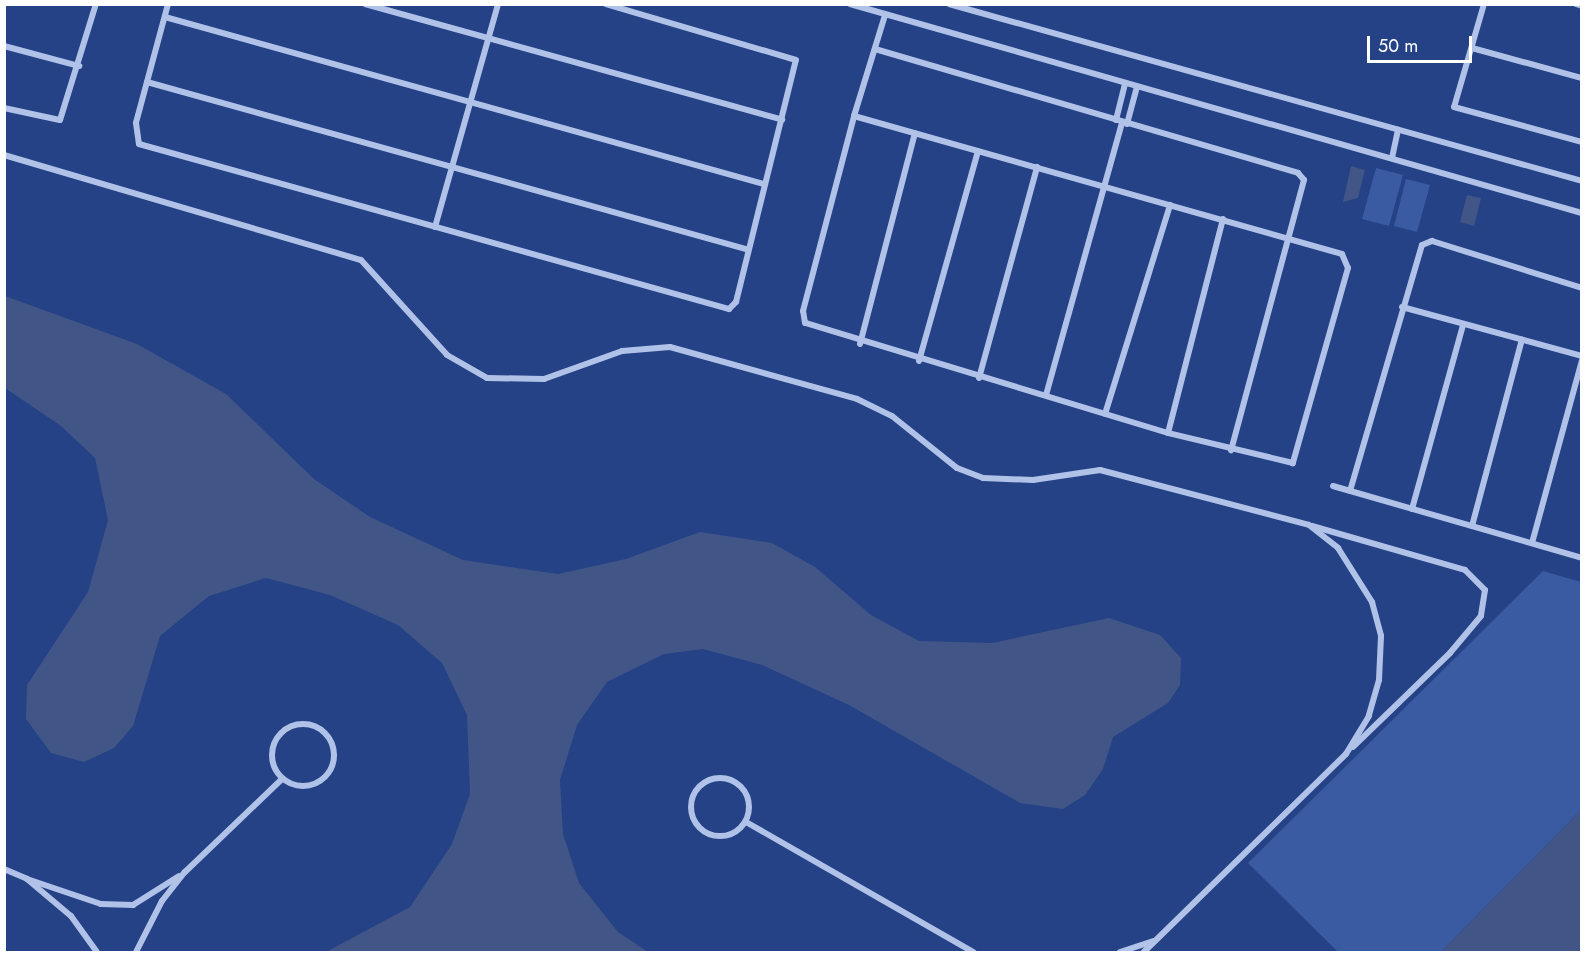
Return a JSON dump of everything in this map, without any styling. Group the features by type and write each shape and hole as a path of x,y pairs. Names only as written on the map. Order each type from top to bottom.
{"street":[{"path":"4,108 60,120 79,66 96,4"},
{"path":"168,4 136,123 139,144 721,309 736,302 746,249 797,66 791,56 606,4"},
{"path":"365,4 782,120"},
{"path":"435,227 467,104 498,4"},
{"path":"850,4 868,7 885,15 1581,213"},
{"path":"949,4 1581,181"},
{"path":"1484,4 1454,107 1581,142"},
{"path":"1576,4 1581,6"},
{"path":"854,116 1342,254 1348,268 1296,458 1288,465 1168,433 1046,395 816,331 805,323 803,311 854,116 885,15"},
{"path":"165,17 467,104 764,184"},
{"path":"4,46 79,66"},
{"path":"1472,48 1581,78"},
{"path":"875,49 1298,173 1305,189 1231,450"},
{"path":"147,82 746,249"},
{"path":"1122,122 1125,84"},
{"path":"1046,395 1103,186 1122,122 1137,87"},
{"path":"1392,158 1398,130"},
{"path":"860,344 915,133"},
{"path":"919,361 978,151"},
{"path":"4,155 361,260 447,355 487,378 544,379 622,351 670,347 857,399 892,416 957,468 983,478 1033,480 1100,470 1309,525 1465,570 1485,590 1480,616 1458,644 1144,952"},
{"path":"979,378 1037,167"},
{"path":"1105,414 1170,205"},
{"path":"1168,433 1223,219"},
{"path":"1350,491 1419,249 1432,241 1581,288"},
{"path":"1402,307 1581,358 1532,543"},
{"path":"1412,509 1463,325"},
{"path":"1472,526 1522,340"},
{"path":"1333,486 1581,558"},
{"path":"1309,525 1358,574 1381,636 1379,680 1369,716 1346,754"},
{"path":"304,723 322,729 334,746 333,766 320,782 300,787 282,778 272,762 273,743 285,728 304,723"},
{"path":"136,952 162,901 185,872 282,778"},
{"path":"731,779 749,797 747,822 723,837 697,827 690,812 696,786 731,779"},
{"path":"747,822 969,952"},
{"path":"4,869 101,904 133,905 185,872"},
{"path":"27,879 71,916 97,952"},
{"path":"1120,952 1156,940"}],"shaded area":[{"path":"1351,166 1365,170 1358,198 1343,202"},
{"path":"1376,168 1403,175 1389,226 1362,219"},
{"path":"1406,179 1430,185 1417,232 1394,226"},
{"path":"1467,195 1481,198 1474,226 1460,222"},
{"path":"5,296 137,344 226,394 314,479 370,517 463,560 558,574 626,559 700,532 772,543 815,567 871,615 919,641 992,643 1109,618 1160,635 1181,658 1180,685 1168,703 1113,737 1103,769 1085,795 1063,809 1020,803 849,705 762,665 703,649 664,654 607,682 577,725 560,780 563,834 579,883 618,932 648,952 326,952 410,907 452,844 470,794 467,715 442,663 398,625 330,595 266,578 209,596 160,636 133,726 114,748 84,762 51,753 26,719 27,685 88,592 108,520 95,458 61,426 5,388"},
{"path":"1543,571 1581,582 1581,810 1441,952 1338,952 1248,863"},
{"path":"1581,810 1581,952 1441,952"}]}
